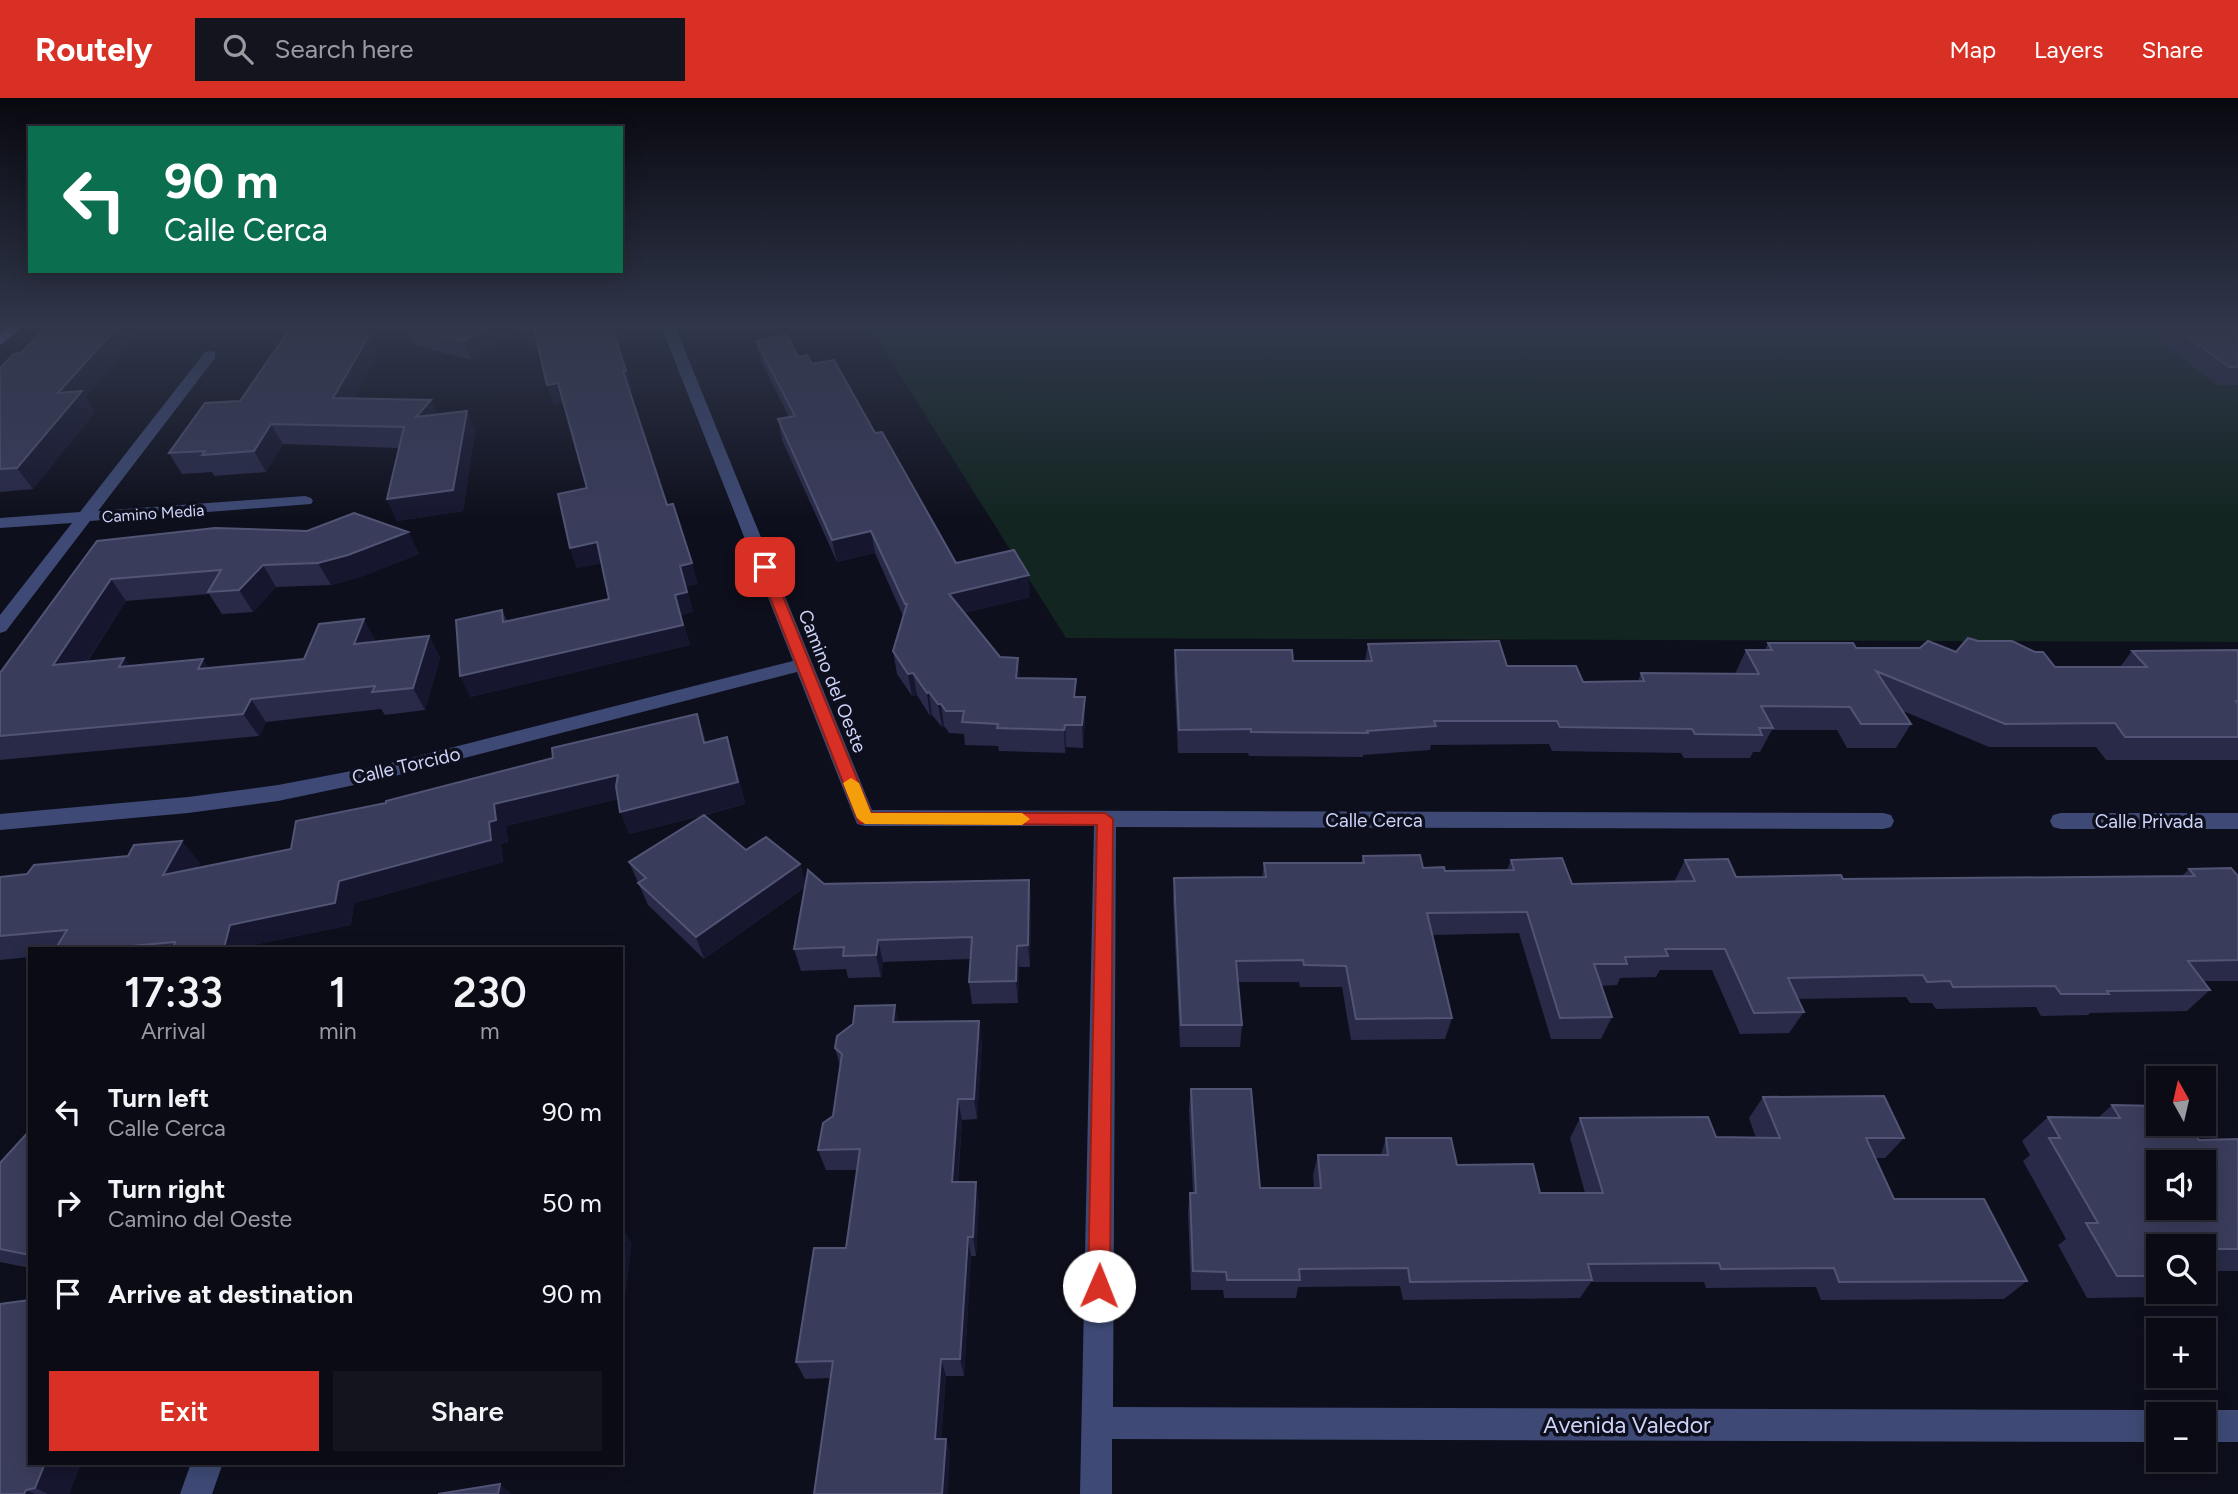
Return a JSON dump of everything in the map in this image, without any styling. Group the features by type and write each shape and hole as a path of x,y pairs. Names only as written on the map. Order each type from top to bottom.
{"street":[{"path":"0,626 181,391"},
{"name":"Camino del Oeste","path":"694,391 865,818"},
{"name":"Camino Media","path":"0,523 305,502"},
{"name":"Calle Torcido","path":"0,822 278,793 383,772 803,664"},
{"name":"Calle Cerca","path":"865,818 1883,821"},
{"path":"1096,1494 1105,819"},
{"name":"Calle Privada","path":"2061,821 2238,821"},
{"name":"Avenida Valedor","path":"1097,1423 2146,1426"},
{"path":"2216,1426 2238,1426"},
{"path":"196,1494 206,1465"}],"green space":[{"path":"910,391 2238,391 2238,642 1066,638"}],"building":[{"path":"0,391 82,391 17,468 0,469"},
{"path":"247,391 337,391 333,398 431,400 416,417 467,411 453,490 387,499 404,427 271,424 254,451 202,455 205,451 169,453 205,403 240,401"},
{"path":"560,391 630,391 667,505 673,504 692,563 680,566 687,592 675,595 683,625 460,676 456,620 502,610 503,622 609,599 597,542 570,548 558,494 587,488"},
{"path":"782,391 851,391 875,433 882,432 956,563 1014,550 1029,575 949,594 1000,657 1018,658 1016,678 1076,679 1074,697 1085,697 1082,725 1065,725 1064,730 997,728 998,724 962,722 964,711 946,711 929,692 927,693 913,673 908,674 893,651 907,604 871,531 832,540 778,419 795,416"},
{"path":"354,513 408,532 348,555 318,563 263,565 239,590 208,592 221,570 111,579 53,665 124,658 119,667 203,659 198,669 304,659 319,624 364,619 354,644 429,636 413,688 372,692 375,686 251,699 243,714 0,736 0,673 97,541 215,528 307,531"},
{"path":"1968,638 1978,641 2012,641 2035,652 2043,652 2055,667 2147,667 2132,651 2238,650 2238,737 2125,737 2115,723 2005,724 1876,671 1911,724 1861,724 1850,707 1761,706 1773,728 1759,728 1762,735 1695,734 1692,729 1560,727 1557,721 1434,721 1436,726 1367,731 1368,733 1251,732 1251,729 1179,730 1175,650 1292,650 1293,661 1372,661 1368,644 1499,641 1507,666 1576,666 1583,682 1644,681 1641,673 1759,674 1746,650 1772,650 1768,643 1853,643 1856,648 1920,648 1928,641 1956,652"},
{"path":"697,714 704,743 727,737 738,782 620,812 616,786 618,775 494,804 496,820 489,822 491,840 339,881 335,903 230,925 224,947 173,947 175,942 121,947 57,947 67,930 0,936 0,877 27,874 34,865 128,856 134,845 182,841 163,875 291,849 296,821 386,803 553,758 552,748"},
{"path":"704,815 746,850 766,837 800,864 696,937 638,883 646,878 629,862"},
{"path":"1420,855 1423,868 1444,867 1445,871 1514,870 1511,860 1562,858 1572,884 1695,881 1685,860 1728,859 1736,877 1841,875 1843,879 2195,876 2189,869 2231,868 2238,876 2238,960 2188,961 2210,990 2061,994 2055,986 1953,987 1950,981 1927,982 1923,975 1788,978 1804,1012 1754,1013 1725,949 1665,949 1668,956 1625,957 1627,964 1594,964 1612,1017 1560,1018 1527,912 1427,913 1452,1018 1356,1019 1346,966 1304,965 1303,960 1236,961 1242,1025 1181,1025 1174,878 1266,877 1264,863 1364,863 1363,856"},
{"path":"808,870 824,884 1029,880 1028,945 1017,946 1016,981 969,982 972,937 878,940 876,955 843,956 844,947 794,949"},
{"path":"895,1005 893,1022 979,1021 974,1099 958,1099 952,1182 976,1182 973,1237 968,1237 960,1359 941,1359 935,1439 946,1439 942,1494 814,1494 833,1361 796,1362 814,1248 846,1248 860,1149 818,1150 823,1123 833,1116 842,1054 835,1048 837,1036 853,1024 855,1006"},
{"path":"1191,1089 1251,1089 1260,1188 1321,1188 1318,1155 1388,1155 1386,1138 1451,1138 1457,1165 1533,1164 1540,1193 1603,1193 1580,1118 1708,1117 1716,1137 1780,1138 1763,1097 1884,1096 1904,1138 1866,1138 1894,1199 1984,1199 2027,1281 1839,1282 1834,1268 1721,1269 1719,1263 1588,1264 1592,1280 1410,1282 1408,1268 1299,1269 1300,1280 1227,1280 1226,1272 1193,1271 1190,1193 1196,1193"},
{"path":"2112,1105 2146,1106 2146,1136 2196,1136 2199,1140 2238,1139 2238,1249 2216,1249 2216,1234 2146,1234 2146,1276 2117,1276 2086,1223 2098,1223 2049,1138 2060,1138 2048,1117 2120,1118"},
{"path":"28,1132 28,1255 0,1249 0,1163"},
{"path":"28,1300 28,1465 44,1465 35,1488 26,1490 24,1494 0,1494 0,1304"},
{"path":"500,1484 498,1494 438,1494"}],"slow traffic":[{"path":"851,783 865,818 1022,819"}],"route":[{"path":"765,567 865,818 1105,819 1099,1286"}]}
